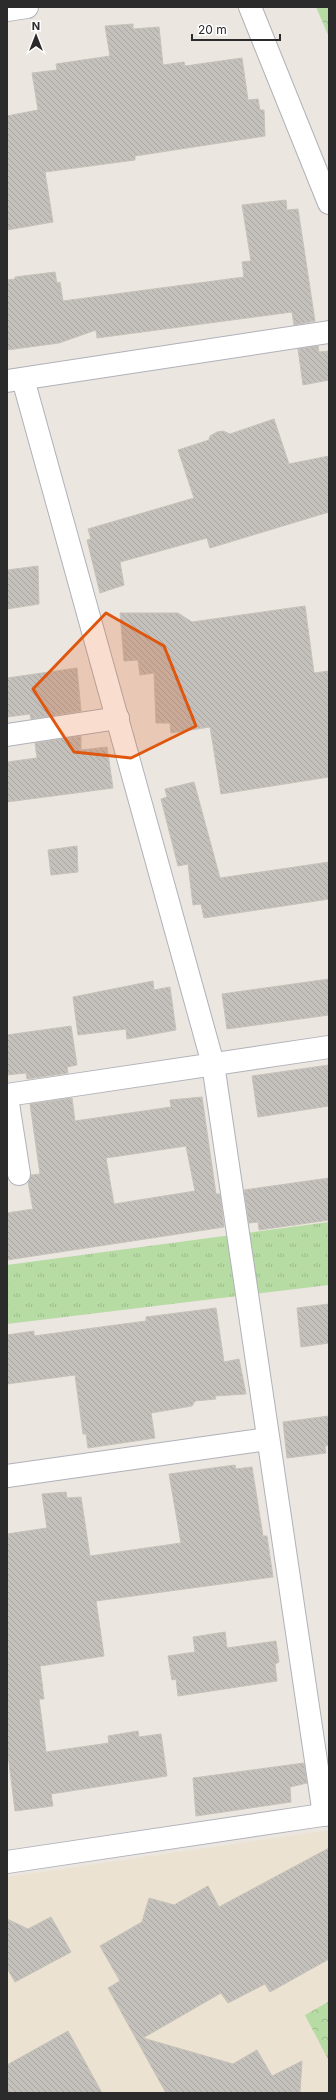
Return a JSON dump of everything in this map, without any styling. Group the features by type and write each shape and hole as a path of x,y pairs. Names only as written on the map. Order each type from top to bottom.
{"street":[{"path":"7,10 27,7"},
{"path":"250,7 329,203"},
{"path":"7,1862 326,1814 268,1439 213,1064 118,718 15,380 329,332"},
{"path":"7,735 118,718"},
{"path":"19,1174 7,1096 329,1047"},
{"path":"7,1476 268,1439"}],"highlighted area":[{"path":"106,613 164,646 196,726 131,758 74,752 33,689"}],"shaded area":[{"path":"329,1830 329,2093 7,2093 7,1877"}],"green space":[{"path":"316,7 329,7 329,37"},
{"path":"329,1222 329,1285 7,1324 7,1265"},
{"path":"328,2002 329,2004 329,2061 305,2015"}],"building":[{"path":"133,24 133,29 159,27 163,65 184,62 185,66 242,58 248,100 258,99 260,110 264,110 265,136 135,156 135,160 45,172 53,222 7,230 7,116 38,110 32,73 57,70 56,64 110,56 105,26"},
{"path":"286,200 287,210 298,209 315,321 294,325 292,312 97,338 96,330 59,343 7,350 7,280 15,279 15,277 55,272 57,283 60,282 63,301 244,277 242,262 251,261 242,205"},
{"path":"318,346 319,352 329,351 329,380 303,385 298,349"},
{"path":"274,419 289,464 329,456 329,512 210,548 207,538 120,562 124,585 100,593 87,540 91,539 88,529 194,498 178,450 209,440 210,436 217,432 223,431 230,434"},
{"path":"38,566 39,604 7,609 7,570"},
{"path":"305,606 314,673 329,671 329,777 221,794 210,727 171,733 170,723 156,723 154,673 140,675 138,660 124,661 120,613 178,613 192,622"},
{"path":"77,668 81,711 31,719 30,714 7,717 7,678"},
{"path":"81,736 81,750 107,747 113,788 7,802 7,762 37,758 35,743"},
{"path":"194,782 220,878 329,862 329,899 204,918 201,904 193,905 188,864 178,866 161,799 167,797 165,789"},
{"path":"77,846 78,872 51,875 48,850"},
{"path":"329,979 329,1015 227,1029 222,994"},
{"path":"153,981 154,990 170,987 176,1030 127,1039 126,1029 78,1035 73,997"},
{"path":"71,1026 77,1065 67,1067 68,1073 27,1079 26,1073 7,1075 7,1035"},
{"path":"329,1065 329,1106 258,1117 252,1076"},
{"path":"202,1097 216,1194 220,1194 224,1227 7,1260 7,1213 33,1209 28,1182 31,1175 40,1174 30,1104 72,1098 75,1121 171,1107 170,1100","holes":["186,1146 195,1191 114,1204 106,1158"]},
{"path":"329,1178 329,1220 259,1230 258,1222 249,1223 244,1190"},
{"path":"329,1304 329,1343 301,1347 297,1308"},
{"path":"216,1308 224,1362 239,1359 246,1394 215,1396 216,1399 195,1401 192,1406 151,1413 155,1438 88,1448 86,1434 83,1434 75,1375 7,1384 7,1335 34,1331 34,1336 146,1321 146,1317"},
{"path":"329,1416 329,1445 325,1446 326,1453 287,1458 283,1422"},
{"path":"235,1465 236,1469 252,1467 263,1536 267,1536 273,1577 96,1601 104,1656 40,1666 44,1699 39,1699 46,1752 109,1743 108,1736 138,1731 139,1737 161,1734 167,1776 51,1794 53,1806 15,1811 7,1747 7,1534 47,1528 42,1494 66,1492 67,1498 81,1497 90,1556 181,1543 169,1474"},
{"path":"225,1632 227,1648 276,1641 279,1662 275,1664 277,1681 178,1696 176,1679 172,1680 168,1656 195,1652 193,1637"},
{"path":"304,1763 307,1783 290,1787 291,1802 196,1816 193,1778"},
{"path":"329,1848 329,1959 270,1992 265,1984 228,2003 221,1993 143,2038 233,2064 257,2050 272,2076 302,2061 300,2093 166,2093 108,1988 120,1981 100,1946 142,1922 149,1898 174,1905 208,1886 219,1907"},
{"path":"51,1917 71,1952 15,1982 7,1968 7,1919 28,1929"},
{"path":"68,2031 102,2093 7,2093 7,2065"}]}
